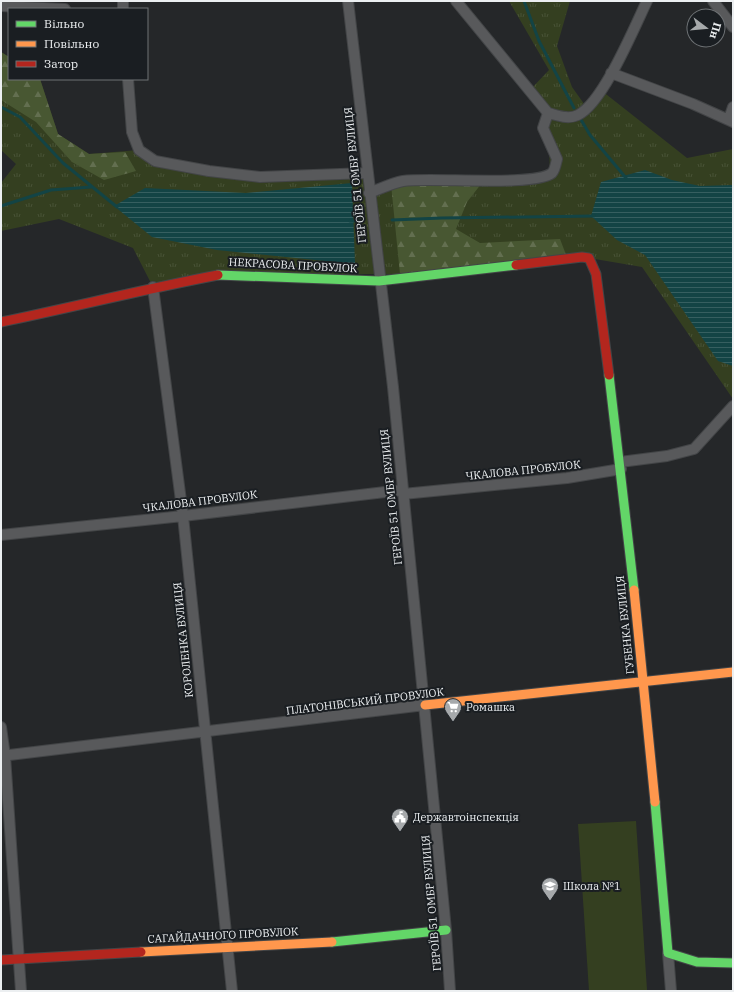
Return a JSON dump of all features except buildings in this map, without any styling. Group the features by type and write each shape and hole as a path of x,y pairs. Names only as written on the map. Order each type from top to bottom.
{"street":[{"name":"ГЕРОЇВ 51 ОМБР ВУЛИЦЯ","path":"348,1 392,388 425,705 446,930 450,991"},
{"path":"456,1 548,112 566,117 577,115 587,108 602,91 647,1"},
{"path":"713,1 733,27"},
{"path":"1,6 44,8"},
{"path":"611,73 731,121 733,107"},
{"path":"128,80 132,132 139,150 155,161 208,171 252,176 367,173"},
{"path":"369,193 402,181 430,179 515,180 546,176 554,169 557,159 543,128 548,112"},
{"name":"НЕКРАСОВА ПРОВУЛОК","path":"1,322 222,274 379,281 582,257 589,258"},
{"name":"ГУБЕНКА ВУЛИЦЯ","path":"589,258 596,274 621,466 644,682 671,991"},
{"name":"КОРОЛЕНКА ВУЛИЦЯ","path":"153,288 183,516 204,732 232,991"},
{"name":"ЧКАЛОВА ПРОВУЛОК","path":"1,535 402,492 567,478 694,449 733,406"},
{"name":"ПЛАТОНІВСЬКИЙ ПРОВУЛОК","path":"3,756 425,705 733,672"},
{"path":"1,727 21,991"},
{"name":"САГАЙДАЧНОГО ПРОВУЛОК","path":"1,960 360,940 446,930"},
{"path":"668,953 697,962 733,963"}],"green space":[{"path":"509,1 570,1 557,46 572,87 587,108 602,91 687,158 733,149 733,399 642,267 589,258 400,274 222,274 153,287 133,248 59,219 1,231 1,183 16,164 1,150 1,52 8,56 8,80 40,80 58,134 89,154 139,150 146,156 260,177 373,169 374,185 550,176 548,113 529,91 549,70"},
{"path":"1,52 8,56 8,80 40,80 58,134 89,154 125,152 136,171 104,180 72,162 36,122 1,100"},
{"path":"485,179 467,202 456,229 480,243 560,239 568,260 400,274 391,184"},
{"path":"636,821 647,990 589,991 578,824"}],"water":[{"path":"645,170 672,180 700,186 733,185 733,366 718,361 645,255 617,240 591,216 601,182"},
{"path":"352,183 355,264 217,250 152,237 114,206 145,188 246,193"}],"waterway":[{"path":"524,1 539,41 574,108"},
{"path":"1,107 20,117 63,163 117,207"},
{"path":"580,118 590,135 626,178"},
{"path":"1,206 51,190 91,187"},
{"path":"392,220 594,216"},
{"path":"350,221 361,221"}],"traffic: fast":[{"path":"218,275 379,281 516,265"},
{"path":"609,375 634,590"},
{"path":"655,802 668,953 697,962 733,963"},
{"path":"332,942 446,930"}],"traffic: slow":[{"path":"634,590 655,802"},
{"path":"425,705 733,672"},
{"path":"141,952 332,942"}],"traffic: jam":[{"path":"516,265 582,257 589,258 596,274 609,375"},
{"path":"1,322 218,275"},
{"path":"1,960 141,952"}],"place":[{"name":"Ромашка","path":"453,722"},
{"name":"Державтоінспекція","path":"400,832"},
{"name":"Школа №1","path":"550,901"}]}
